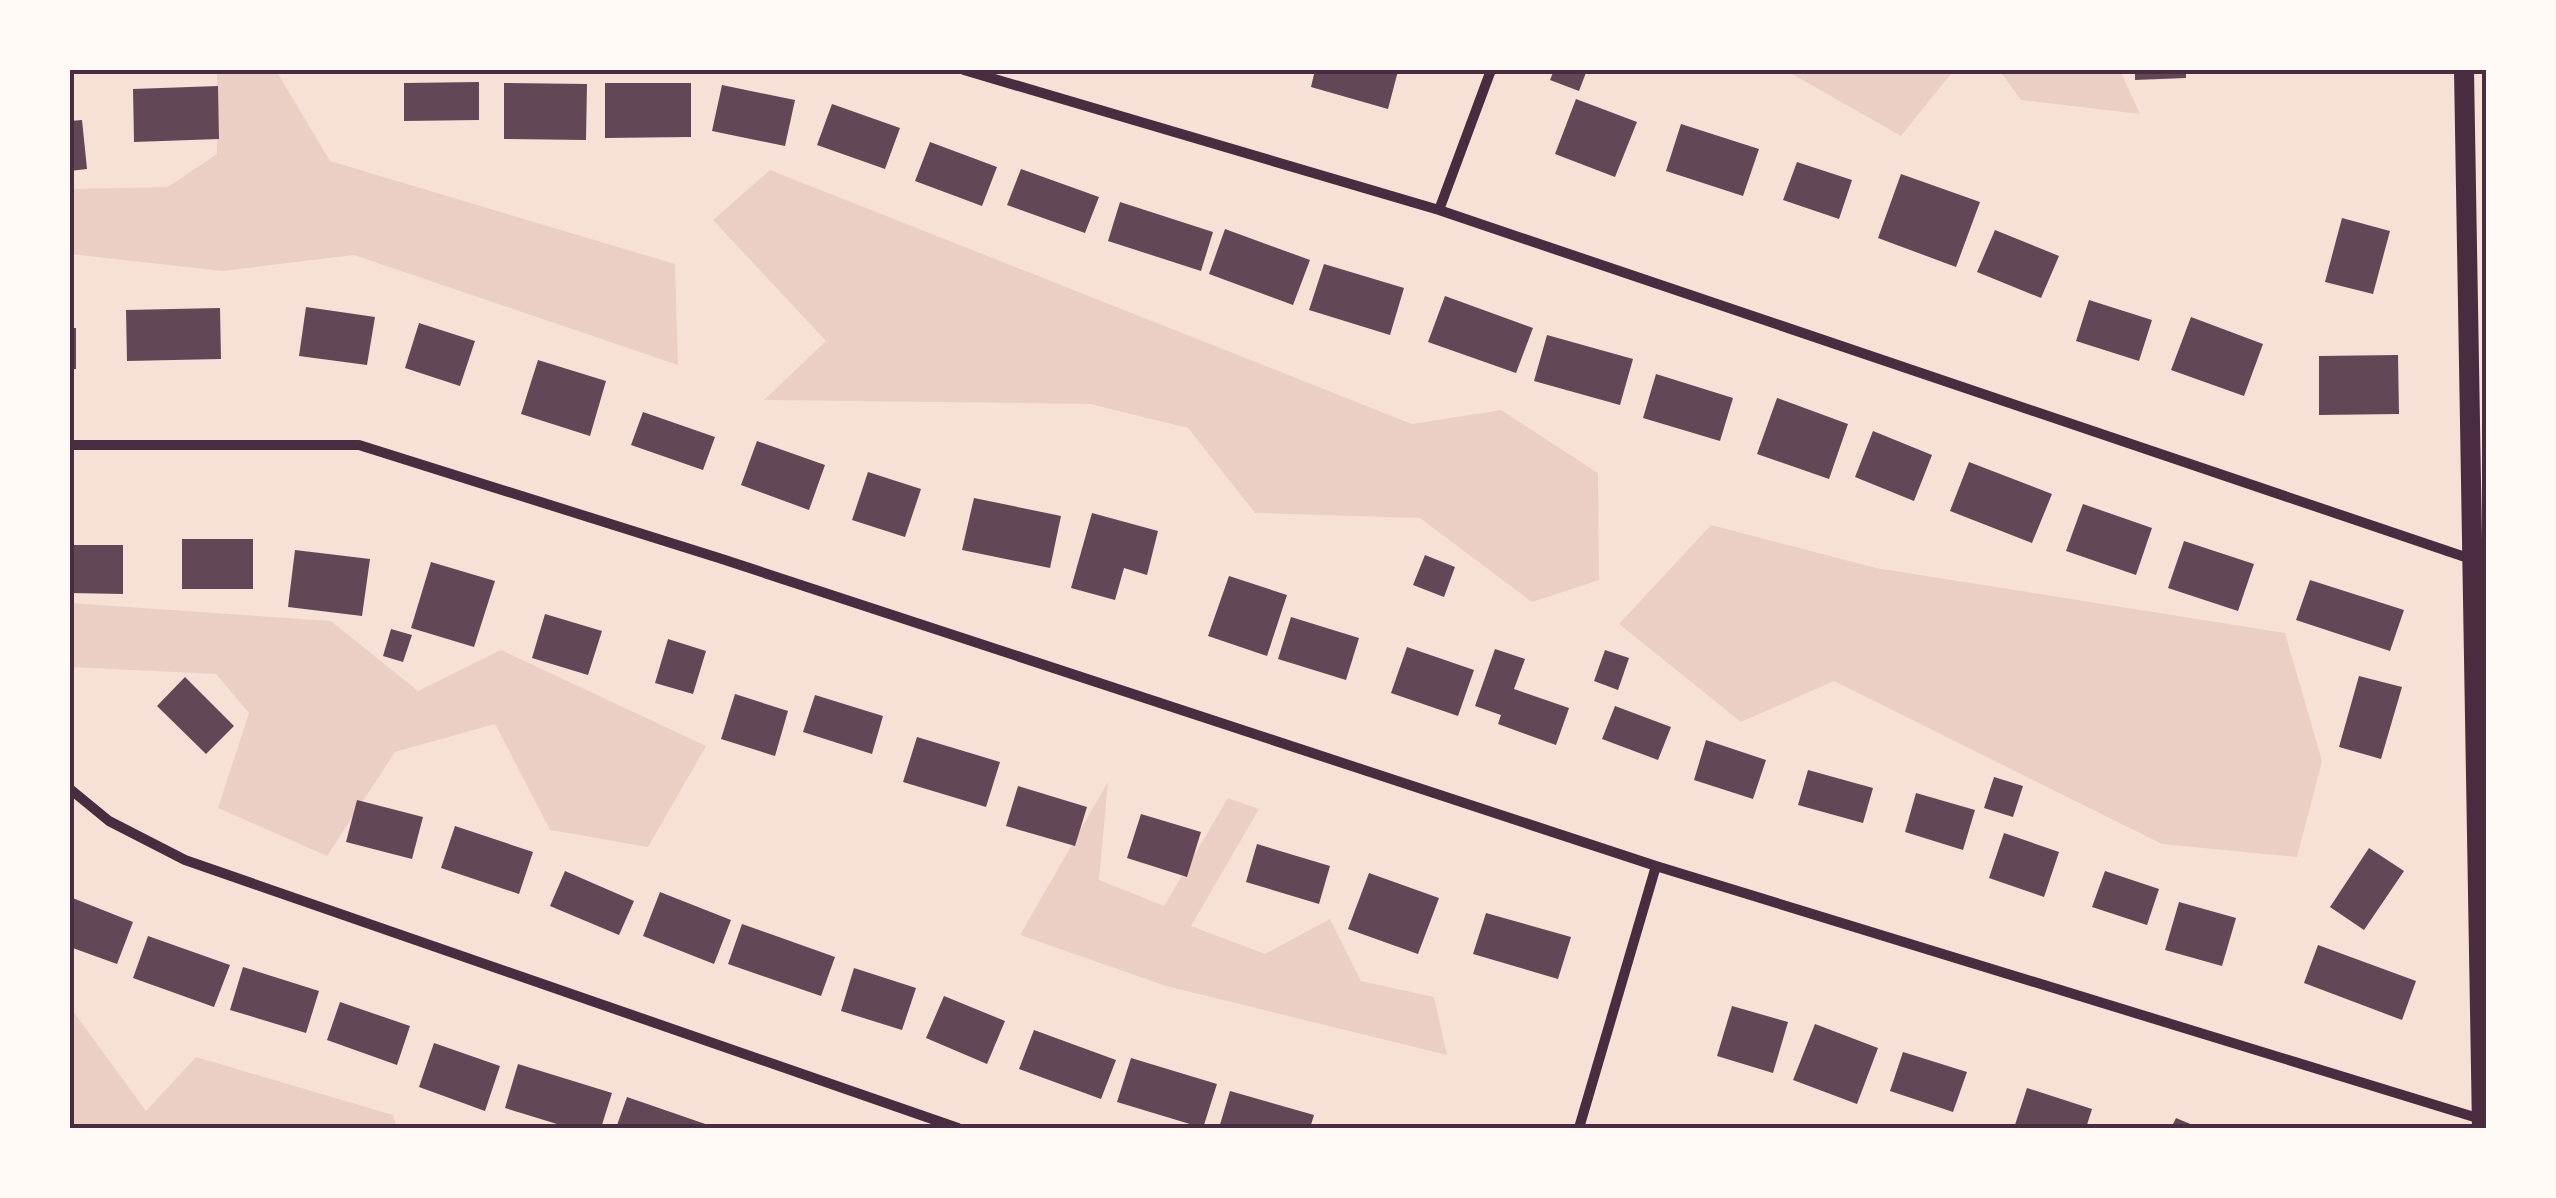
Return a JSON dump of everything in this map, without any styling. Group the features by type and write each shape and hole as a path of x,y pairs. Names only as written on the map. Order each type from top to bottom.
{"main road":[{"path":"2464,70 2472,560 2481,733 2483,1122"}],"street":[{"path":"964,70 1439,210 2472,560"},
{"path":"1439,210 1491,70"},
{"path":"70,445 360,445 722,559 1656,866 2483,1122"},
{"path":"70,789 108,822 185,860 958,1128"},
{"path":"1578,1128 1656,866"}],"shaded area":[{"path":"217,70 277,72 330,161 675,264 678,365 354,255 222,271 70,254 70,189 168,187 217,154"},
{"path":"1785,70 1954,70 1901,136"},
{"path":"1999,70 2120,70 2140,114 2021,100"},
{"path":"770,170 1412,424 1501,410 1598,473 1599,580 1532,602 1420,518 1255,513 1188,428 1090,404 764,400 826,341 713,220"},
{"path":"1711,525 1876,568 2285,633 2322,761 2297,857 2162,844 1834,681 1741,722 1619,624"},
{"path":"70,603 331,621 418,691 501,650 706,746 648,847 550,830 495,724 395,752 327,856 218,808 249,713 216,674 70,667"},
{"path":"1108,782 1099,880 1164,906 1228,798 1259,809 1191,926 1265,954 1330,919 1361,981 1434,997 1447,1055 1166,986 1020,935"},
{"path":"70,1007 146,1111 196,1057 393,1115 397,1128 70,1128"}],"building":[{"path":"1315,70 1398,71 1388,109 1311,87"},
{"path":"1554,70 1587,70 1579,91 1550,80"},
{"path":"2135,70 2186,70 2186,78 2135,80"},
{"path":"479,82 479,120 404,121 404,83"},
{"path":"504,83 587,84 586,140 504,139"},
{"path":"605,83 691,83 691,137 605,138"},
{"path":"722,85 795,100 785,146 712,131"},
{"path":"218,86 219,139 134,142 133,89"},
{"path":"1576,99 1637,122 1615,177 1555,154"},
{"path":"832,104 900,128 885,169 817,145"},
{"path":"82,120 87,169 70,171 70,121"},
{"path":"1681,124 1759,149 1743,196 1666,171"},
{"path":"930,142 997,167 982,206 915,181"},
{"path":"1797,162 1852,180 1839,219 1783,200"},
{"path":"1021,169 1099,197 1085,233 1007,205"},
{"path":"1901,174 1980,202 1956,267 1878,238"},
{"path":"1120,202 1213,232 1201,271 1108,241"},
{"path":"2342,218 2390,231 2373,294 2325,282"},
{"path":"1225,229 1310,260 1293,305 1209,274"},
{"path":"1995,230 2059,256 2041,298 1977,272"},
{"path":"1324,264 1404,288 1390,335 1309,310"},
{"path":"1445,296 1533,328 1516,373 1428,342"},
{"path":"2089,300 2152,320 2139,361 2076,341"},
{"path":"306,307 375,317 367,365 299,356"},
{"path":"220,308 221,359 127,361 126,310"},
{"path":"2191,317 2263,344 2244,396 2171,370"},
{"path":"419,323 475,341 460,386 405,368"},
{"path":"70,328 76,328 76,369 70,369"},
{"path":"1547,335 1633,359 1620,405 1534,381"},
{"path":"2398,355 2399,414 2319,415 2319,356"},
{"path":"538,360 606,381 590,436 521,414"},
{"path":"1656,374 1733,398 1720,441 1643,418"},
{"path":"1777,398 1848,424 1829,479 1757,454"},
{"path":"643,412 715,437 703,470 631,445"},
{"path":"1873,431 1932,455 1914,501 1855,477"},
{"path":"757,441 825,465 809,510 741,485"},
{"path":"1969,462 2052,494 2032,543 1950,511"},
{"path":"868,472 921,489 905,537 852,520"},
{"path":"974,498 1061,516 1050,568 962,550"},
{"path":"2083,504 2152,528 2136,575 2066,551"},
{"path":"1092,513 1158,531 1147,575 1124,568 1115,600 1071,588"},
{"path":"182,539 253,539 253,589 182,589"},
{"path":"2184,541 2254,564 2238,611 2168,588"},
{"path":"70,545 123,545 123,594 70,593"},
{"path":"295,550 370,559 362,616 288,607"},
{"path":"1425,555 1455,567 1444,597 1413,585"},
{"path":"431,562 495,581 474,647 411,628"},
{"path":"1229,576 1287,595 1267,656 1208,636"},
{"path":"2310,580 2404,610 2390,651 2296,620"},
{"path":"545,614 602,631 588,675 532,658"},
{"path":"1291,617 1359,638 1346,680 1278,659"},
{"path":"391,629 412,635 403,662 383,656"},
{"path":"668,639 706,651 693,694 655,683"},
{"path":"1407,647 1474,670 1458,716 1391,693"},
{"path":"1495,649 1525,659 1514,689 1569,708 1556,745 1498,724 1501,715 1475,706"},
{"path":"1605,650 1629,658 1618,690 1594,681"},
{"path":"2359,676 2402,687 2381,759 2339,747"},
{"path":"185,677 234,726 206,754 157,706"},
{"path":"735,694 788,711 775,756 721,739"},
{"path":"815,695 883,716 872,754 803,732"},
{"path":"1615,706 1671,727 1658,760 1602,739"},
{"path":"917,737 1000,762 986,807 903,782"},
{"path":"1706,740 1766,760 1753,799 1694,780"},
{"path":"1808,770 1873,788 1863,823 1798,805"},
{"path":"1994,777 2023,786 2013,817 1984,808"},
{"path":"1018,786 1087,807 1075,846 1006,826"},
{"path":"1916,793 1975,810 1963,850 1905,832"},
{"path":"357,800 423,817 412,859 346,842"},
{"path":"1141,814 1201,832 1187,877 1127,858"},
{"path":"455,826 533,852 519,894 441,868"},
{"path":"2004,833 2059,852 2044,897 1989,878"},
{"path":"1257,844 1330,866 1319,904 1246,882"},
{"path":"2369,848 2404,871 2364,930 2330,907"},
{"path":"565,871 634,901 619,935 550,906"},
{"path":"2105,871 2159,889 2147,925 2092,907"},
{"path":"1369,873 1439,898 1418,954 1348,929"},
{"path":"660,892 731,920 714,964 643,936"},
{"path":"70,897 133,922 117,964 70,947"},
{"path":"2179,902 2236,918 2222,966 2165,950"},
{"path":"1486,913 1571,937 1558,979 1473,954"},
{"path":"742,924 835,957 821,996 728,964"},
{"path":"148,936 230,965 214,1007 133,978"},
{"path":"2318,945 2416,981 2402,1020 2304,983"},
{"path":"243,967 319,991 306,1033 230,1010"},
{"path":"854,968 916,988 902,1030 841,1011"},
{"path":"944,996 1005,1021 987,1064 926,1038"},
{"path":"340,1002 410,1026 397,1065 327,1040"},
{"path":"1732,1006 1788,1022 1773,1073 1717,1056"},
{"path":"1815,1024 1878,1048 1857,1104 1793,1080"},
{"path":"1034,1030 1116,1060 1101,1099 1019,1069"},
{"path":"434,1043 500,1066 485,1111 419,1087"},
{"path":"1903,1052 1967,1072 1953,1112 1890,1091"},
{"path":"1131,1058 1217,1084 1203,1128 1117,1102"},
{"path":"518,1064 612,1093 601,1128 570,1128 505,1108"},
{"path":"2027,1088 2092,1109 2086,1128 2014,1128"},
{"path":"1230,1091 1314,1115 1310,1128 1219,1128"},
{"path":"627,1097 714,1127 714,1128 616,1128"},
{"path":"2176,1118 2200,1128 2171,1128"}]}
